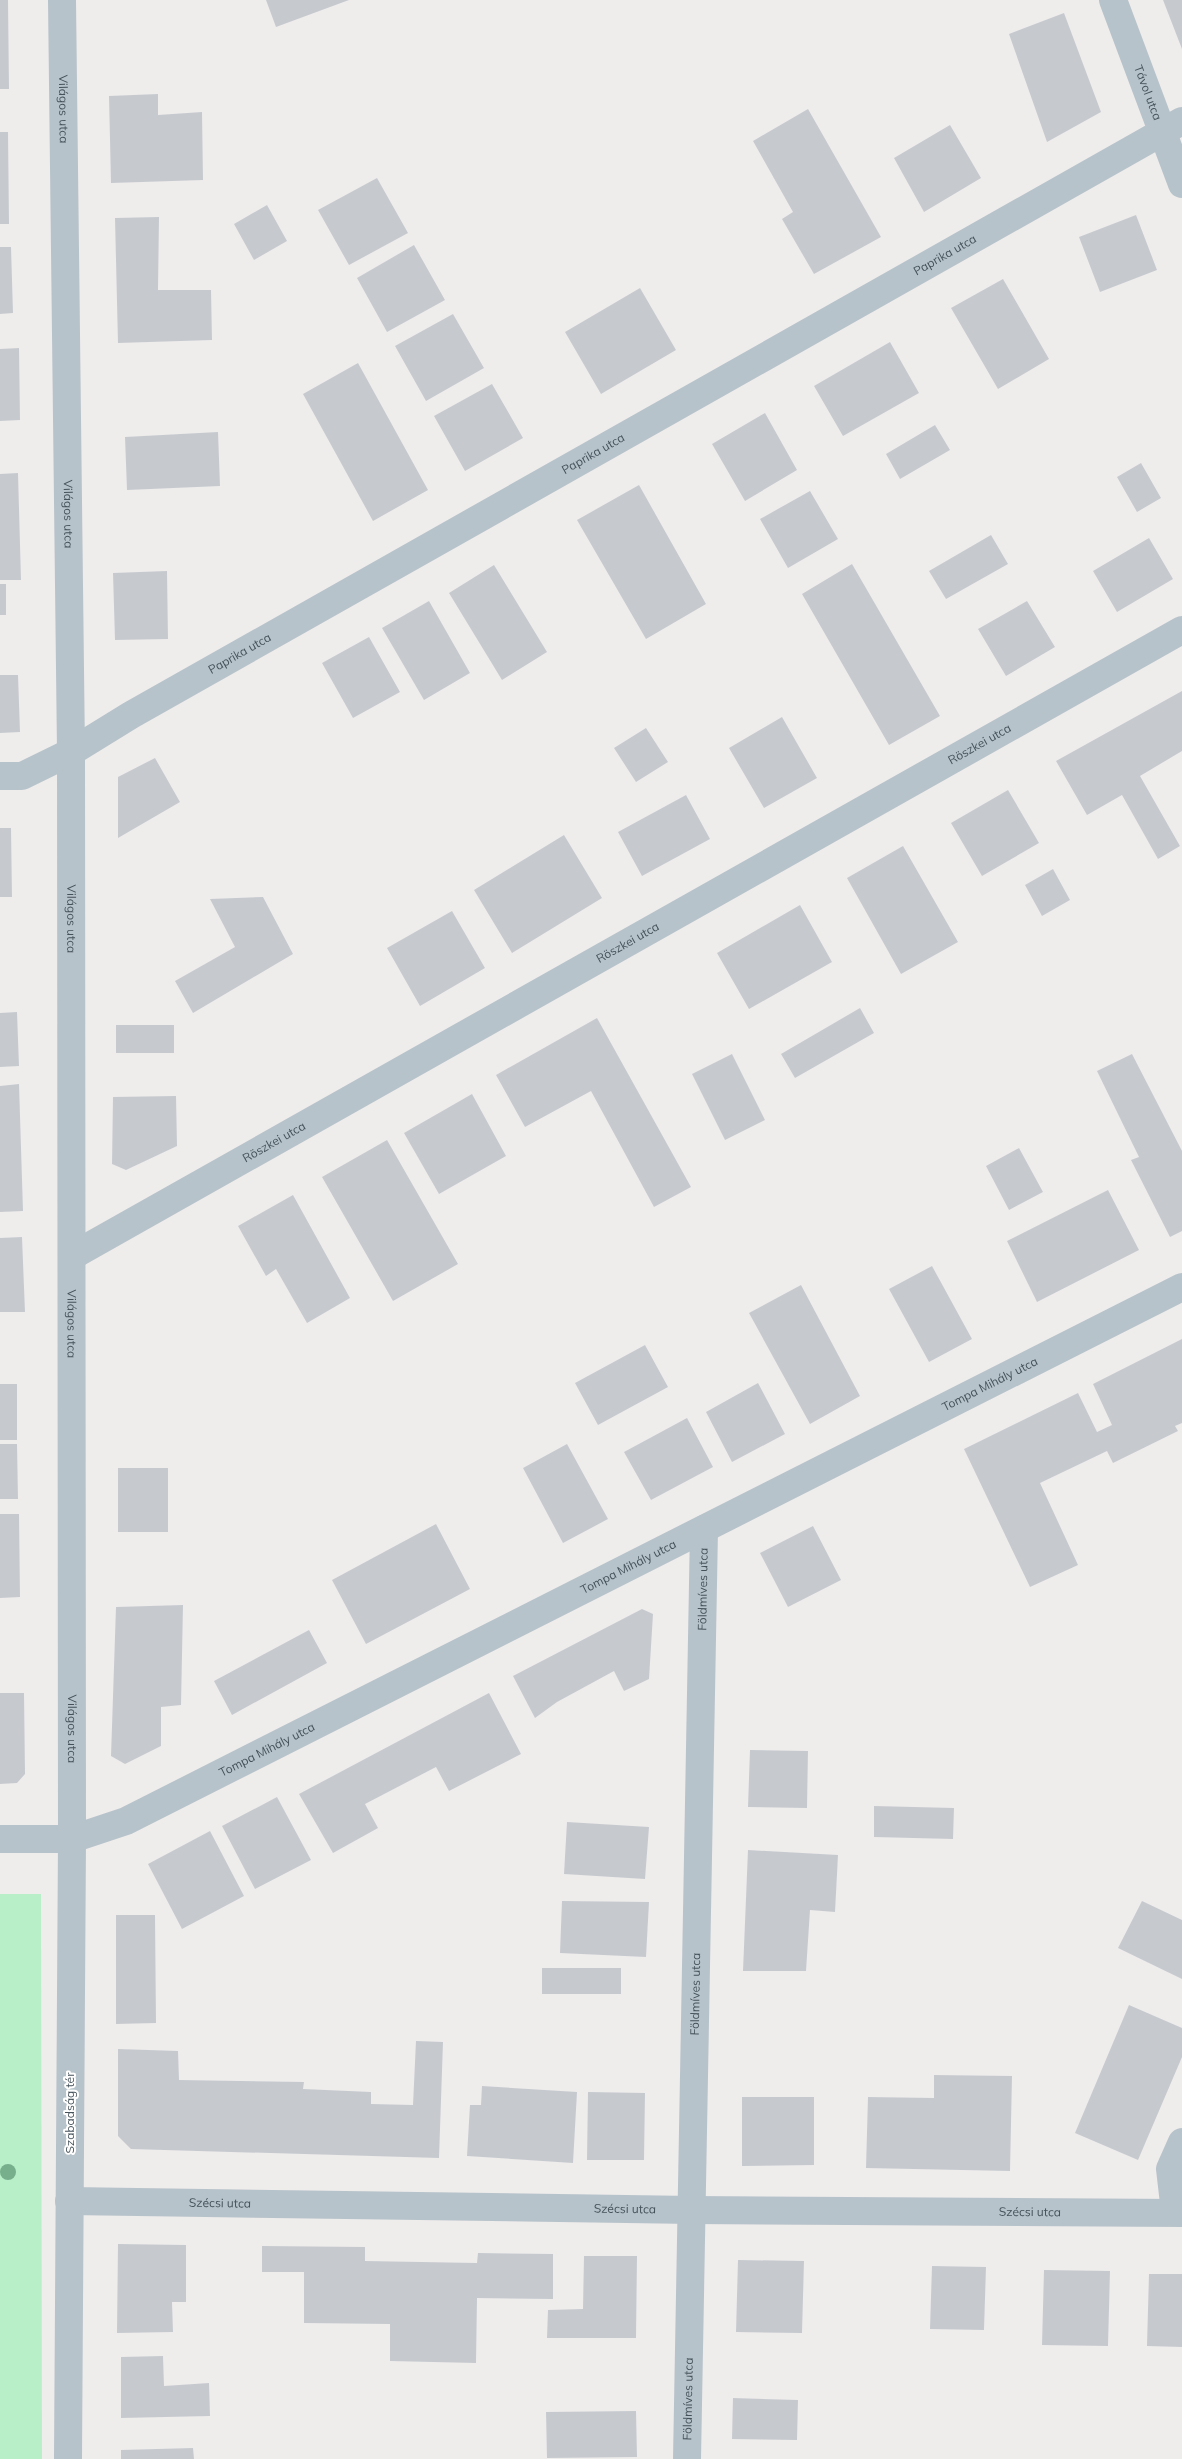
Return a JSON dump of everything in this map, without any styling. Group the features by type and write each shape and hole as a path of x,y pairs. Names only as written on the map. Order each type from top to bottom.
{"street":[{"name":"Világos utca","path":"62,0 70,752 72,1839"},
{"name":"Távol utca","path":"1113,0 1172,127 1182,184"},
{"name":"Paprika utca","path":"0,776 22,776 70,752 130,715 1172,127"},
{"name":"Röszkei utca","path":"72,1256 1182,630"},
{"name":"Tompa Mihály utca","path":"72,1839 126,1820 1182,1287"},
{"name":"Földmíves utca","path":"687,2459 704,1529"},
{"path":"0,1839 72,1839"},
{"name":"Szabadság tér","path":"68,2459 72,1839"},
{"path":"1178,2212 1170,2169 1182,2142"},
{"name":"Szécsi utca","path":"69,2201 693,2210 1178,2212"}],"green space":[{"path":"0,1894 41,1894 42,2459 0,2459"}],"building":[{"path":"0,0 8,0 9,89 0,89"},
{"path":"266,0 349,0 276,27"},
{"path":"1163,0 1182,0 1182,49"},
{"path":"1064,13 1101,112 1047,142 1009,34"},
{"path":"158,94 158,115 202,112 203,180 111,183 109,96"},
{"path":"808,109 881,237 814,274 782,219 793,212 753,141"},
{"path":"950,125 981,178 924,212 894,158"},
{"path":"0,132 8,132 9,224 0,224"},
{"path":"377,178 408,233 349,265 318,210"},
{"path":"267,205 287,241 254,260 234,224"},
{"path":"1136,215 1157,270 1100,292 1079,237"},
{"path":"159,217 158,290 211,290 212,340 118,343 115,218"},
{"path":"414,245 445,300 387,332 357,278"},
{"path":"0,247 11,247 13,313 0,314"},
{"path":"1003,279 1049,359 998,389 951,308"},
{"path":"640,288 676,350 601,394 565,332"},
{"path":"453,314 484,368 426,401 395,346"},
{"path":"890,342 919,393 843,436 814,386"},
{"path":"19,348 20,420 0,421 0,349"},
{"path":"358,363 428,490 373,521 303,394"},
{"path":"492,384 523,438 465,471 434,416"},
{"path":"765,413 797,470 745,501 712,444"},
{"path":"935,425 950,450 900,479 886,454"},
{"path":"218,432 220,486 127,490 125,437"},
{"path":"1141,463 1161,498 1137,512 1117,477"},
{"path":"18,473 21,580 0,580 0,474"},
{"path":"639,485 706,604 646,639 577,520"},
{"path":"810,491 838,539 788,568 760,519"},
{"path":"991,535 1008,564 946,599 929,571"},
{"path":"1149,538 1173,579 1117,612 1093,571"},
{"path":"852,564 940,716 889,745 802,594"},
{"path":"494,565 547,652 502,680 449,593"},
{"path":"167,571 168,639 115,640 113,573"},
{"path":"0,584 6,584 6,615 0,615"},
{"path":"429,601 470,673 424,700 382,628"},
{"path":"1027,601 1055,647 1006,676 978,629"},
{"path":"369,637 400,692 353,718 322,663"},
{"path":"0,675 18,675 20,732 0,733"},
{"path":"1182,691 1182,751 1140,776 1180,846 1158,859 1122,795 1087,815 1056,761"},
{"path":"782,717 817,778 764,808 729,748"},
{"path":"646,728 668,762 636,782 614,748"},
{"path":"155,758 180,802 118,838 118,777"},
{"path":"1008,790 1039,843 982,876 951,823"},
{"path":"686,795 710,839 642,876 618,832"},
{"path":"0,828 11,828 12,897 0,897"},
{"path":"564,835 602,898 512,953 474,890"},
{"path":"903,846 958,942 901,974 847,878"},
{"path":"1053,869 1070,900 1042,916 1025,885"},
{"path":"263,897 293,954 193,1013 175,981 235,947 210,899"},
{"path":"800,905 832,962 749,1009 717,953"},
{"path":"452,911 485,968 420,1006 387,948"},
{"path":"860,1008 874,1033 795,1078 781,1054"},
{"path":"17,1012 19,1066 0,1067 0,1013"},
{"path":"597,1018 691,1187 654,1207 591,1091 525,1127 496,1075"},
{"path":"116,1025 174,1025 174,1053 116,1053"},
{"path":"732,1054 765,1120 725,1140 692,1074"},
{"path":"1132,1054 1182,1151 1182,1231 1170,1237 1131,1160 1139,1157 1097,1071"},
{"path":"19,1084 23,1211 0,1212 0,1086"},
{"path":"472,1094 506,1156 439,1194 404,1133"},
{"path":"176,1096 177,1146 126,1170 112,1164 113,1097"},
{"path":"387,1140 458,1264 393,1301 322,1177"},
{"path":"1019,1148 1043,1192 1009,1210 986,1166"},
{"path":"1108,1190 1139,1250 1037,1302 1007,1241"},
{"path":"293,1195 350,1298 307,1323 276,1269 266,1276 238,1226"},
{"path":"22,1237 25,1312 0,1312 0,1238"},
{"path":"932,1266 972,1339 929,1362 889,1289"},
{"path":"801,1285 860,1396 810,1424 749,1313"},
{"path":"1182,1339 1182,1423 1175,1426 1178,1431 1113,1463 1107,1451 1040,1483 1078,1565 1030,1587 964,1449 1078,1393 1097,1432 1112,1425 1093,1384"},
{"path":"645,1345 668,1387 598,1425 575,1383"},
{"path":"758,1383 785,1434 732,1462 706,1412"},
{"path":"0,1384 17,1384 17,1440 0,1440"},
{"path":"687,1418 713,1467 651,1500 624,1452"},
{"path":"0,1444 17,1444 18,1499 0,1499"},
{"path":"567,1444 608,1519 563,1543 523,1468"},
{"path":"118,1468 168,1468 168,1532 118,1532"},
{"path":"0,1514 19,1514 20,1597 0,1598"},
{"path":"436,1524 470,1589 366,1644 332,1580"},
{"path":"813,1526 841,1580 788,1607 760,1553"},
{"path":"183,1605 181,1705 161,1707 161,1746 125,1764 111,1756 116,1607"},
{"path":"642,1609 653,1614 649,1679 624,1691 614,1671 557,1702 535,1718 513,1676"},
{"path":"309,1630 327,1663 232,1715 214,1681"},
{"path":"0,1693 24,1693 25,1774 17,1783 0,1784"},
{"path":"489,1693 521,1754 449,1791 436,1767 365,1804 378,1828 333,1853 299,1794"},
{"path":"750,1750 808,1751 807,1808 748,1807"},
{"path":"277,1797 311,1860 255,1889 222,1826"},
{"path":"874,1806 954,1808 953,1839 874,1837"},
{"path":"567,1822 649,1827 645,1879 564,1874"},
{"path":"210,1831 244,1896 182,1929 148,1864"},
{"path":"748,1850 838,1855 835,1912 810,1910 806,1971 743,1971"},
{"path":"562,1901 649,1902 646,1957 560,1953"},
{"path":"1142,1901 1182,1920 1182,1979 1118,1948"},
{"path":"116,1915 155,1915 156,2023 116,2024"},
{"path":"542,1968 621,1968 621,1994 542,1994"},
{"path":"1129,2005 1182,2028 1182,2057 1138,2160 1075,2133"},
{"path":"416,2041 443,2042 439,2158 131,2149 118,2136 118,2049 178,2051 179,2080 304,2082 303,2089 371,2092 371,2104 413,2105"},
{"path":"934,2075 1012,2076 1010,2171 866,2168 868,2097 934,2098"},
{"path":"482,2086 577,2092 573,2163 467,2156 470,2105 481,2105"},
{"path":"588,2092 645,2093 644,2160 587,2160"},
{"path":"742,2097 814,2097 814,2165 742,2166"},
{"path":"118,2244 186,2245 186,2302 172,2302 173,2332 117,2333"},
{"path":"262,2246 365,2247 365,2261 477,2263 478,2253 553,2254 553,2299 477,2298 476,2363 390,2361 390,2324 304,2323 304,2272 262,2272"},
{"path":"584,2256 637,2256 636,2338 547,2338 548,2310 583,2309"},
{"path":"738,2260 804,2261 802,2333 736,2332"},
{"path":"932,2266 986,2267 984,2330 930,2329"},
{"path":"1044,2270 1110,2271 1108,2346 1042,2345"},
{"path":"1149,2274 1182,2274 1182,2347 1147,2346"},
{"path":"163,2356 164,2386 209,2383 210,2416 121,2418 121,2357"},
{"path":"733,2398 798,2400 797,2440 732,2439"},
{"path":"636,2411 637,2457 547,2458 546,2412"},
{"path":"193,2448 194,2459 121,2459 121,2450"}]}
